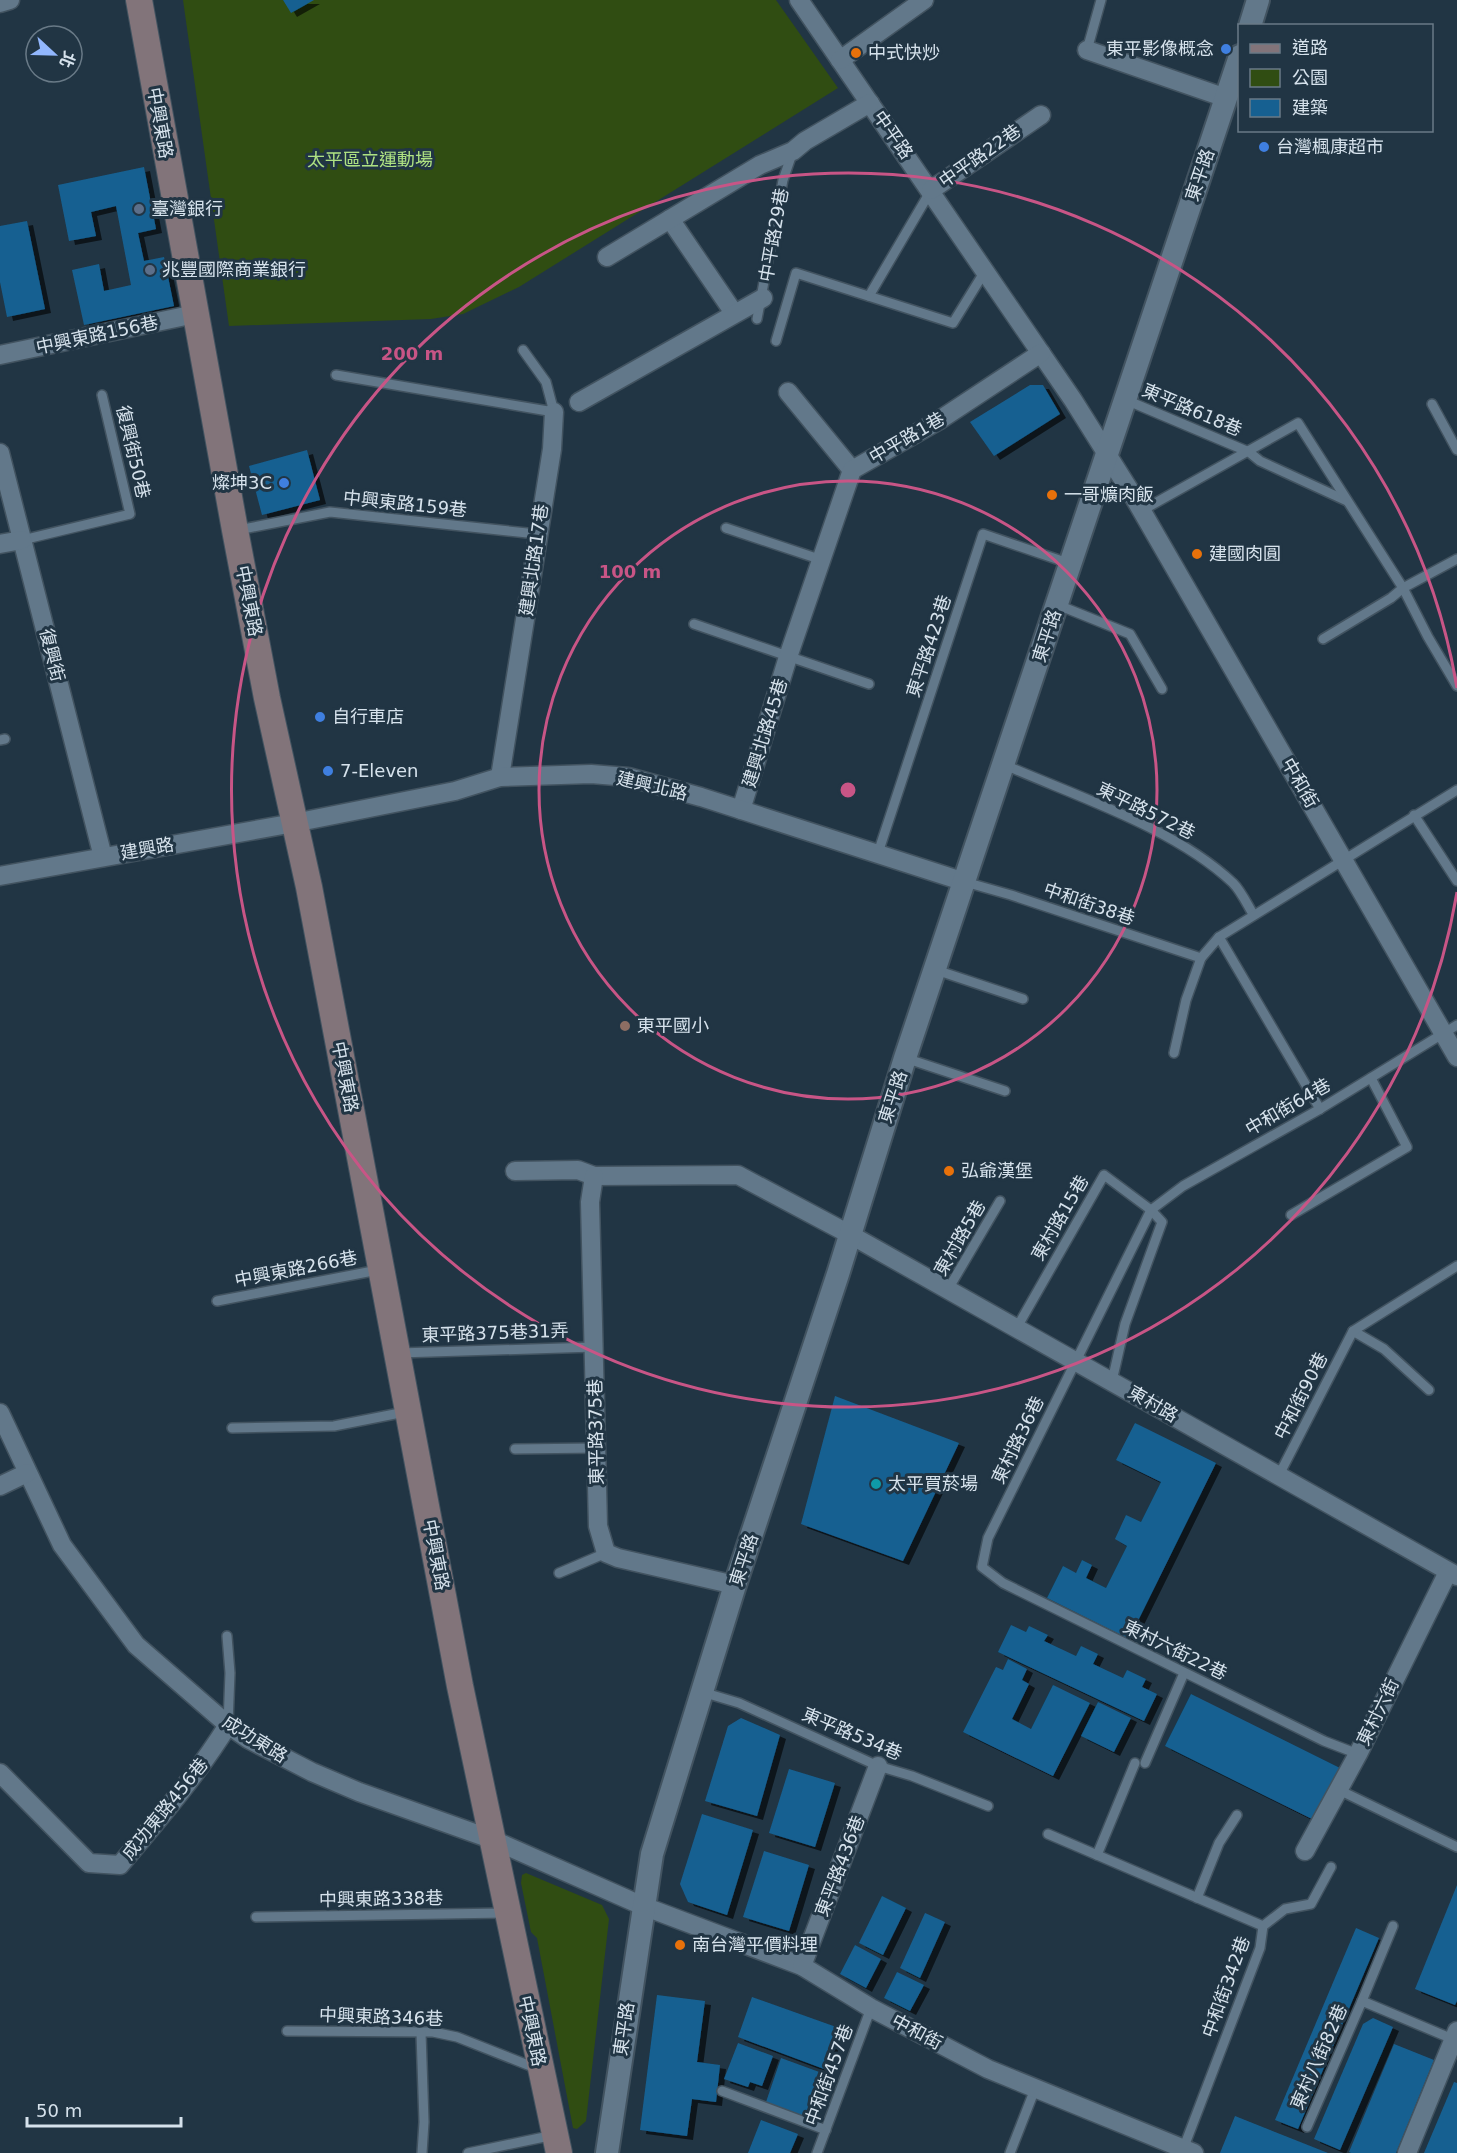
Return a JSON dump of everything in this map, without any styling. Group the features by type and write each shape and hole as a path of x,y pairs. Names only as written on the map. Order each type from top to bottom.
{"main road":[{"name":"中興東路","path":"139,0 235,530 309,887 407,1411 491,1839 557,2144"}],"street":[{"path":"0,3 10,0"},
{"name":"中平路","path":"799,0 931,190 1106,453"},
{"path":"840,60 924,0"},
{"path":"1251,24 1258,0"},
{"path":"1087,50 1226,98"},
{"name":"東平路","path":"607,2153 652,1854 735,1585 838,1274 905,1058 1005,765 1106,453 1238,59"},
{"name":"中平路29巷","path":"607,257 760,165 793,151 805,141 870,103"},
{"name":"中平路22巷","path":"931,190 1041,115"},
{"path":"670,219 734,313"},
{"path":"579,402 762,298"},
{"name":"中興東路156巷","path":"0,355 195,314"},
{"name":"中平路1巷","path":"822,560 852,470 938,421 1041,353"},
{"path":"788,392 852,470"},
{"name":"建興北路17巷","path":"500,777 552,449 554,412"},
{"name":"復興街","path":"0,453 103,857"},
{"name":"中和街","path":"1106,453 1344,859 1450,1029 1457,1058"},
{"path":"0,543 22,540"},
{"name":"建興北路45巷","path":"741,810 788,657 822,560"},
{"name":"建興北路","path":"294,823 455,791 500,777 591,774 628,777 741,810 877,856 965,882"},
{"name":"建興路","path":"0,876 294,823"},
{"path":"515,1171 578,1170 594,1176 738,1175 849,1234"},
{"name":"東平路375巷","path":"594,1176 590,1202 598,1526 606,1553"},
{"name":"東村路","path":"849,1234 947,1292 1112,1381 1452,1574"},
{"name":"成功東路","path":"0,1413 62,1545 123,1630 136,1645 228,1725 273,1753 329,1780 491,1839 643,1906"},
{"path":"0,1486 27,1473"},
{"path":"606,1553 618,1558 735,1585"},
{"name":"東村六街","path":"1305,1851 1452,1574"},
{"name":"成功東路456巷","path":"0,1773 89,1863 120,1865 213,1750 228,1725"},
{"name":"東平路436巷","path":"802,1966 878,1766"},
{"name":"中和街","path":"643,1906 802,1966 871,2008 988,2069 1186,2152"},
{"path":"1407,2153 1456,2037"}],"lane":[{"path":"1087,50 1101,0"},
{"name":"中平路29巷","path":"757,319 783,180 793,151"},
{"name":"中平路22巷","path":"869,296 931,190"},
{"path":"776,341 796,273 953,323 985,272"},
{"name":"建興北路17巷","path":"523,350 546,382 554,412"},
{"path":"336,375 554,412"},
{"name":"復興街50巷","path":"22,540 130,514 102,395"},
{"name":"東平路618巷","path":"1124,399 1249,452 1260,461 1347,501"},
{"path":"1432,404 1457,450"},
{"name":"東平路618巷","path":"1249,452 1298,423 1403,588 1457,686"},
{"path":"1142,511 1249,452"},
{"name":"中興東路159巷","path":"235,530 330,512 537,534"},
{"path":"726,528 822,560"},
{"name":"東平路423巷","path":"877,856 983,534 1071,564"},
{"path":"1323,639 1391,598 1403,588 1457,559"},
{"path":"1058,605 1130,634 1162,689"},
{"name":"建興北路45巷","path":"694,624 869,684"},
{"name":"東平路572巷","path":"1005,765 1144,826 1193,851 1234,885 1253,914"},
{"path":"1174,1053 1186,1000 1201,958 1219,937 1457,790"},
{"path":"1414,815 1457,881"},
{"name":"中和街38巷","path":"965,882 1011,894 1201,958"},
{"path":"1219,937 1320,1109"},
{"path":"936,970 1023,999"},
{"name":"中和街64巷","path":"1074,1361 1151,1210 1183,1186 1320,1109 1450,1029"},
{"path":"905,1058 1005,1091"},
{"path":"1291,1215 1407,1147 1371,1078"},
{"name":"東村路15巷","path":"1016,1329 1104,1175 1151,1210"},
{"name":"東村路5巷","path":"947,1292 1000,1202"},
{"path":"1112,1381 1125,1324 1162,1222 1151,1210"},
{"path":"1429,1390 1384,1349 1353,1331 1457,1266"},
{"name":"中興東路266巷","path":"217,1301 381,1270"},
{"name":"中和街90巷","path":"1279,1475 1353,1331"},
{"name":"東平路375巷31弄","path":"397,1353 594,1347"},
{"name":"東村路36巷","path":"982,1567 988,1538 1074,1361"},
{"path":"232,1428 334,1426 407,1411"},
{"path":"515,1449 597,1448"},
{"path":"559,1573 606,1553"},
{"name":"東村六街22巷","path":"982,1567 1003,1583 1324,1741 1358,1754"},
{"name":"成功東路456巷","path":"227,1636 230,1672 228,1725"},
{"path":"1098,1855 1184,1673"},
{"name":"東平路534巷","path":"702,1692 739,1704 878,1766 912,1776 988,1806"},
{"path":"1339,1790 1457,1847"},
{"path":"1197,1898 1219,1843 1237,1815"},
{"path":"1048,1834 1263,1926"},
{"name":"中和街342巷","path":"1186,2152 1260,1948 1263,1926 1285,1909 1311,1904 1331,1867"},
{"name":"中興東路338巷","path":"256,1917 507,1913"},
{"name":"東村八街82巷","path":"1307,2127 1393,1926"},
{"name":"東村八街82巷","path":"1362,2001 1456,2037"},
{"name":"中和街457巷","path":"817,2153 871,2008"},
{"name":"中興東路346巷","path":"287,2031 421,2033 457,2037 540,2070"},
{"path":"421,2033 424,2122 422,2153"},
{"path":"1010,2153 1035,2089"},
{"path":"722,2091 826,2130"},
{"path":"468,2153 557,2144"}],"green space":[{"name":"太平區立運動場","path":"183,0 776,0 838,88 519,287 463,314 431,319 229,326"},
{"path":"526,1873 602,1905 609,1919 586,2121 577,2129 573,2128 537,1938 531,1932 521,1883 522,1875"}],"building":[{"path":"283,0 314,0 291,13"},
{"path":"144,167 156,229 138,233 144,261 164,257 174,306 84,325 72,270 99,264 104,291 131,285 116,206 91,212 96,236 69,241 58,185"},
{"path":"27,221 45,309 7,317 0,282 0,226"},
{"path":"1030,385 1043,385 1060,414 994,456 970,422"},
{"name":"燦坤3C","path":"307,450 320,500 262,515 249,466"},
{"name":"太平買菸場","path":"835,1396 959,1443 903,1561 801,1524"},
{"path":"1135,1423 1216,1463 1129,1639 1047,1598 1063,1566 1076,1573 1082,1560 1092,1565 1086,1578 1106,1588 1127,1546 1115,1539 1126,1515 1141,1522 1161,1482 1116,1460"},
{"path":"1011,1625 1026,1632 1029,1626 1048,1635 1044,1641 1076,1656 1081,1646 1098,1654 1093,1664 1123,1678 1127,1670 1146,1679 1142,1687 1157,1694 1144,1721 998,1652"},
{"path":"1008,1659 1027,1669 1022,1680 1029,1684 1012,1719 1031,1729 1053,1685 1090,1703 1053,1776 963,1732 996,1667 1003,1670"},
{"path":"1191,1694 1340,1768 1314,1820 1165,1746"},
{"path":"1098,1702 1131,1718 1114,1752 1081,1736"},
{"path":"741,1718 780,1735 757,1816 705,1801 728,1726"},
{"path":"789,1769 835,1783 815,1847 769,1833"},
{"path":"702,1814 753,1830 727,1915 688,1902 680,1884"},
{"path":"764,1851 809,1865 789,1931 743,1917"},
{"path":"1457,1885 1457,2001 1455,2005 1415,1989"},
{"path":"882,1896 906,1908 883,1955 859,1943"},
{"path":"925,1913 945,1922 920,1978 900,1968"},
{"path":"1356,1928 1379,1938 1298,2129 1275,2120"},
{"path":"855,1945 881,1959 866,1988 840,1974"},
{"path":"897,1972 924,1985 910,2011 884,1998"},
{"path":"657,1995 705,2001 697,2062 720,2065 716,2102 692,2099 687,2136 640,2130"},
{"path":"752,1997 839,2028 824,2069 738,2037"},
{"path":"1373,2018 1393,2027 1340,2150 1314,2139 1363,2024"},
{"path":"738,2043 773,2056 762,2086 750,2082 748,2087 724,2079"},
{"path":"1394,2044 1434,2060 1396,2153 1351,2153 1349,2152"},
{"path":"781,2058 822,2073 805,2120 765,2105"},
{"path":"1454,2082 1457,2083 1457,2153 1424,2153"},
{"path":"1235,2116 1250,2122 1328,2153 1220,2153"},
{"path":"761,2120 798,2134 790,2153 748,2153"}],"place":[{"name":"東平影像概念","path":"1226,49"},
{"name":"中式快炒","path":"856,53"},
{"name":"台灣楓康超市","path":"1264,147"},
{"name":"臺灣銀行","path":"139,209"},
{"name":"兆豐國際商業銀行","path":"150,270"},
{"name":"燦坤3C","path":"284,483"},
{"name":"一哥爌肉飯","path":"1052,495"},
{"name":"建國肉圓","path":"1197,554"},
{"name":"自行車店","path":"320,717"},
{"name":"7-Eleven","path":"328,771"},
{"name":"東平國小","path":"625,1026"},
{"name":"弘爺漢堡","path":"949,1171"},
{"name":"太平買菸場","path":"876,1484"},
{"name":"南台灣平價料理","path":"680,1945"}]}
